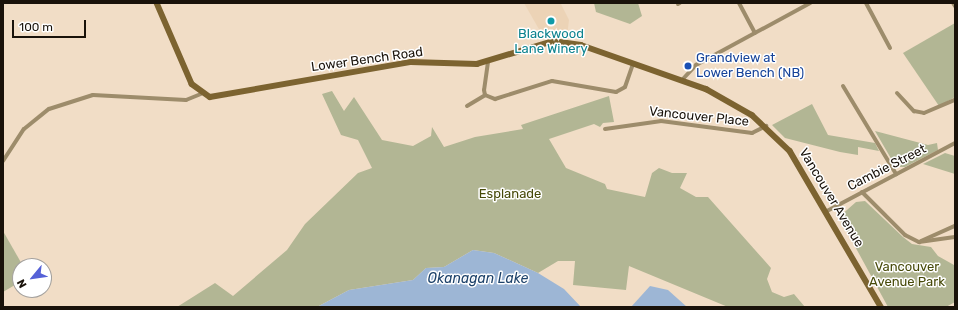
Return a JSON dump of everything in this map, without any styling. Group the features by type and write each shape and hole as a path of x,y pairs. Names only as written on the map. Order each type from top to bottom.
{"street":[{"path":"157,3 189,79 201,94"},
{"path":"739,3 755,33"},
{"path":"682,80 696,65 810,3"},
{"path":"866,3 890,48"},
{"name":"Lower Bench Road","path":"3,161 24,129 49,110 93,95 186,100 201,94 220,96 411,62 488,62 553,41 581,46 682,80 730,100 766,126"},
{"path":"485,95 488,62"},
{"path":"467,106 485,95 500,99 533,84 552,81 616,92 625,88 633,64"},
{"path":"843,86 896,174"},
{"path":"897,93 914,111 924,113 955,100"},
{"name":"Vancouver Place","path":"605,128 661,121 752,133 766,126"},
{"name":"Vancouver Avenue","path":"766,126 801,166 881,307"},
{"name":"Cambie Street","path":"827,210 955,143"},
{"path":"862,192 905,235 919,242 955,237"},
{"path":"919,242 955,226"}],"shaded area":[{"path":"524,3 561,4 569,20 567,36 544,38"}],"green space":[{"path":"594,3 638,3 642,16 630,24 596,12"},
{"path":"955,23 955,97 939,106 903,53"},
{"name":"Esplanade","path":"332,91 344,111 354,97 382,140 413,146 431,136 432,127 444,147 475,137 523,129 521,125 609,96 614,122 603,123 600,127 594,124 549,139 566,168 605,184 607,189 645,197 652,173 659,168 672,173 687,173 680,188 696,197 708,197 771,268 767,279 772,292 784,297 794,294 805,307 728,307 629,266 626,290 573,285 575,261 558,261 538,273 494,253 473,250 444,267 426,268 413,280 349,290 317,307 177,307 215,283 233,296 287,250 305,224 358,173 372,168 358,140 341,135 322,94"},
{"path":"812,104 828,135 875,143 879,151 858,147 858,155 840,152 785,138 772,125"},
{"path":"875,131 928,145 937,143 938,150 905,167 896,167"},
{"path":"945,153 955,156 955,174 923,164"},
{"name":"Vancouver Avenue Park","path":"865,201 912,244 931,247 938,256 954,265 955,302 946,307 888,307 839,217 856,202"},
{"path":"3,231 18,258 12,258 12,287 3,292"}],"water":[{"name":"Okanagan Lake","path":"473,250 494,253 538,273 564,289 581,307 317,307 349,290 413,280 426,268 444,267"},
{"path":"650,286 668,290 687,307 631,307"}],"place":[{"name":"Blackwood Lane Winery","path":"551,21"},
{"name":"Grandview at Lower Bench (NB)","path":"688,66"}]}
